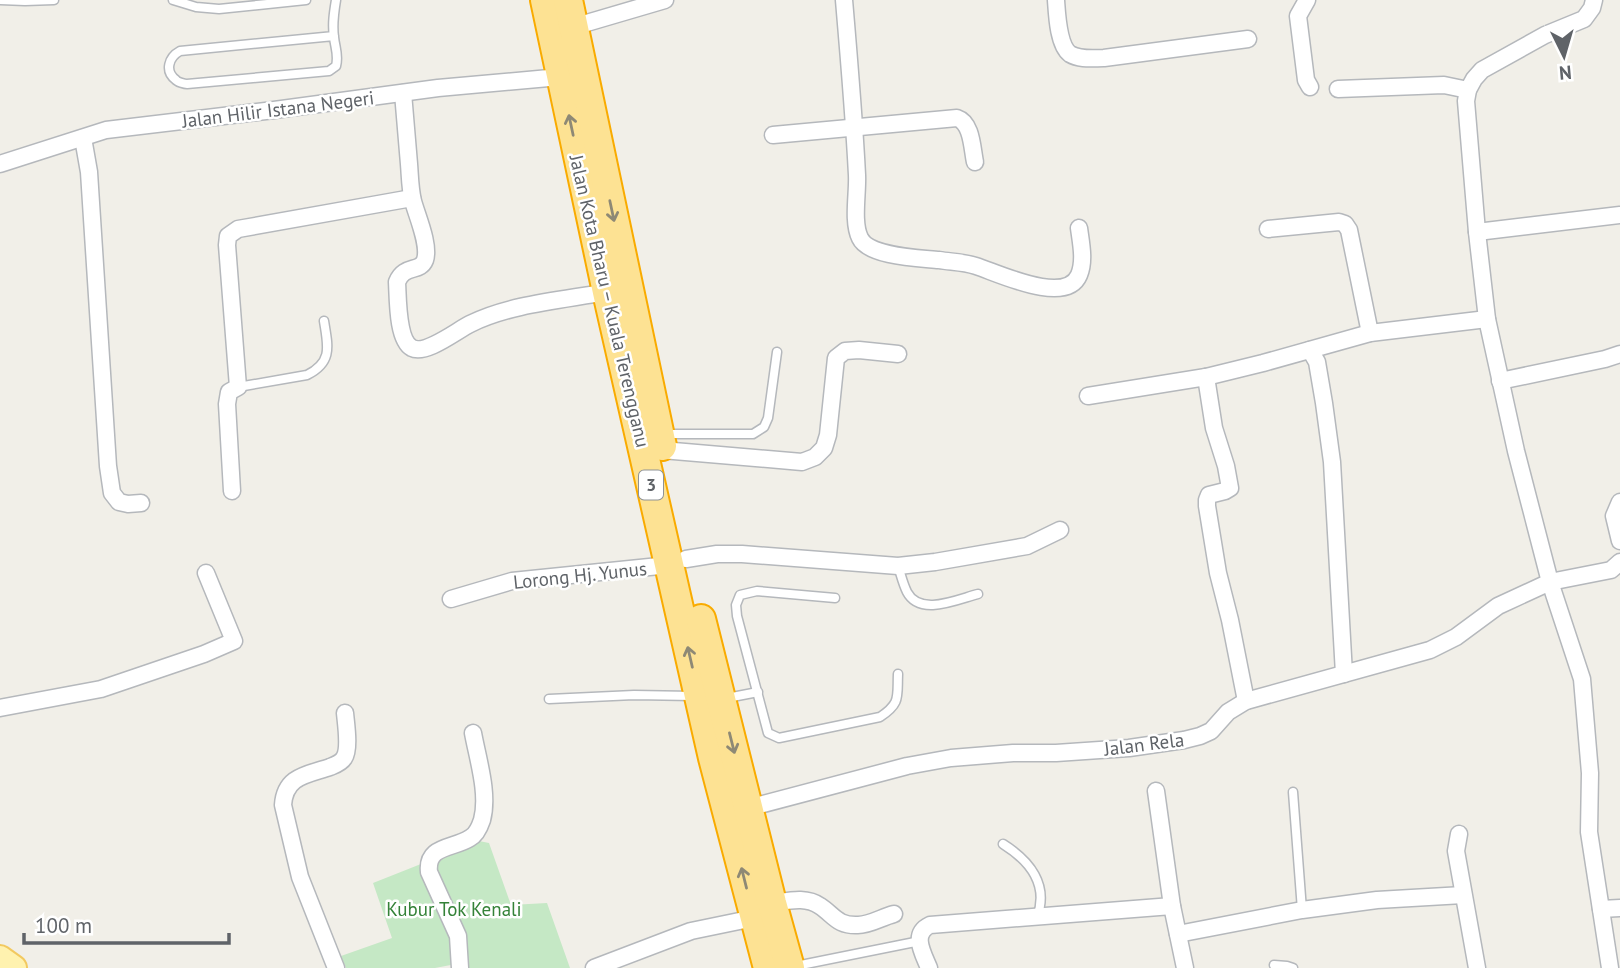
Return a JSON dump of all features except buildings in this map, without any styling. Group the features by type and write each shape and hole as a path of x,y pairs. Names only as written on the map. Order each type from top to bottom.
{"highway":[{"name":"Jalan Kota Bharu – Kuala Terengganu","path":"545,0 607,292 678,562 763,910 782,968"},
{"name":"Jalan Kota Bharu – Kuala Terengganu","path":"571,13 661,442 678,562"},
{"name":"Jalan Kota Bharu – Kuala Terengganu","path":"710,698 748,808 763,910"}],"street":[{"path":"571,13 665,0"},
{"path":"844,0 858,182 856,228 861,241 874,250 972,264 1052,289 1068,286 1078,278 1082,263 1079,228"},
{"path":"1056,0 1062,43 1070,54 1084,58 1104,58 1248,39"},
{"path":"1307,0 1298,16 1306,80 1310,87"},
{"path":"1594,0 1584,19 1545,35 1482,70 1468,90 1466,101 1487,319 1516,451 1550,582 1582,679 1590,773 1589,832 1610,968"},
{"name":"Jalan Hilir Istana Negeri","path":"0,164 106,130 438,88 560,77"},
{"path":"1338,89 1444,85 1468,90"},
{"path":"403,93 412,198 424,238 425,261 418,267 406,270 397,282 402,334 406,343 415,349 425,350 485,316 607,292"},
{"path":"773,135 957,118 963,120 968,127 975,162"},
{"path":"83,138 89,172 104,416 112,493 119,502 141,503"},
{"path":"232,491 227,404 229,392 238,387 227,239 238,229 412,198"},
{"path":"1477,232 1620,215"},
{"path":"1268,229 1339,222 1345,224 1349,230 1370,333"},
{"path":"1088,396 1206,377 1370,333 1487,319"},
{"path":"661,442 802,462 816,457 824,448 828,435 836,358 845,351 859,350 898,354"},
{"path":"1310,350 1317,362 1320,376 1332,462 1343,674"},
{"path":"1500,381 1620,354"},
{"path":"1206,377 1214,428 1230,488 1209,495 1207,506 1245,701"},
{"path":"1620,502 1614,516 1620,541"},
{"name":"Lorong Hj. Yunus","path":"451,598 512,581 678,562 717,554 898,566 935,562 1027,546 1060,530"},
{"name":"Jalan Rela","path":"748,808 907,766 951,758 1129,748 1200,736 1245,701 1430,650 1456,637 1498,607 1550,582 1611,570 1620,562"},
{"path":"0,708 101,689 234,641 206,573"},
{"path":"336,968 300,877 283,805 288,785 298,778 338,764 344,758 347,750 345,713"},
{"path":"460,968 458,936 429,872 428,863 433,853 473,837 481,822 485,802 473,733"},
{"path":"1156,791 1172,906 1185,968"},
{"path":"1459,834 1456,851 1477,968"},
{"path":"1178,934 1302,910 1377,900 1464,895"},
{"path":"594,968 691,931 798,900 820,905 834,919 850,925 866,924 894,914"},
{"path":"929,968 920,941 921,931 930,925 1172,906"},
{"path":"1601,909 1620,908"}],"lane":[{"path":"0,0 54,0"},
{"path":"173,0 196,7 219,9 306,0"},
{"path":"334,36 180,51 173,55 169,62 170,72 176,81 187,84 329,71 336,66 338,59 332,20 335,0"},
{"path":"238,387 307,375 316,370 324,363 327,351 324,321"},
{"path":"661,442 753,434 764,427 768,418 777,352"},
{"path":"898,566 907,592 912,600 919,604 929,606 978,594"},
{"path":"835,598 757,591 740,594 736,605 737,616 768,733 779,738 880,717 893,708 897,699 898,674"},
{"path":"549,699 634,695 710,698 758,692"},
{"path":"1293,792 1302,910"},
{"path":"1003,844 1014,851 1033,871 1042,895 1037,918"},
{"path":"782,968 920,941"},
{"path":"1274,965 1293,968"}],"green space":[{"name":"Kubur Tok Kenali","path":"479,841 489,843 511,905 547,903 570,968 458,968 456,964 435,968 346,968 341,956 392,938 373,883"}]}
